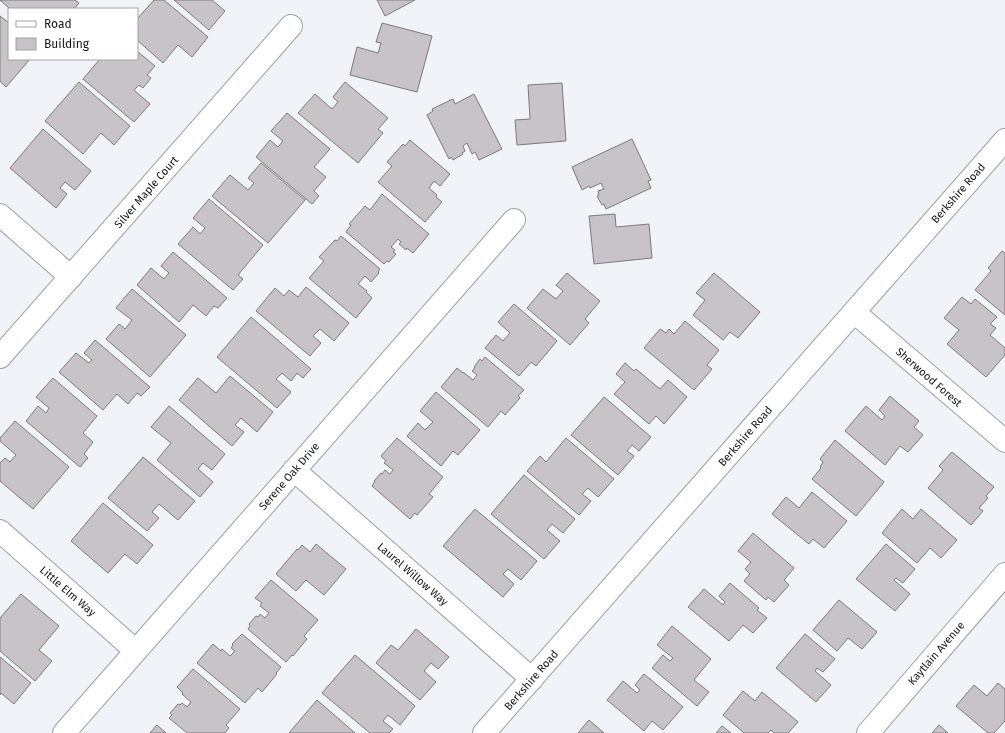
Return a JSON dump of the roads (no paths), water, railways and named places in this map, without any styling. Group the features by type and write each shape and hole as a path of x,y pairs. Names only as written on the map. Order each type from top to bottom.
{"street":[{"name":"Silver Maple Court","path":"0,358 291,26"},
{"name":"Berkshire Road","path":"484,733 1005,140"},
{"path":"0,215 71,277"},
{"name":"Serene Oak Drive","path":"64,733 514,220"},
{"name":"Sherwood Forest","path":"854,312 1005,441"},
{"name":"Laurel Willow Way","path":"294,470 532,679"},
{"name":"Little Elm Way","path":"0,531 136,650"},
{"name":"Kaytlain Avenue","path":"868,733 1005,574"}]}
